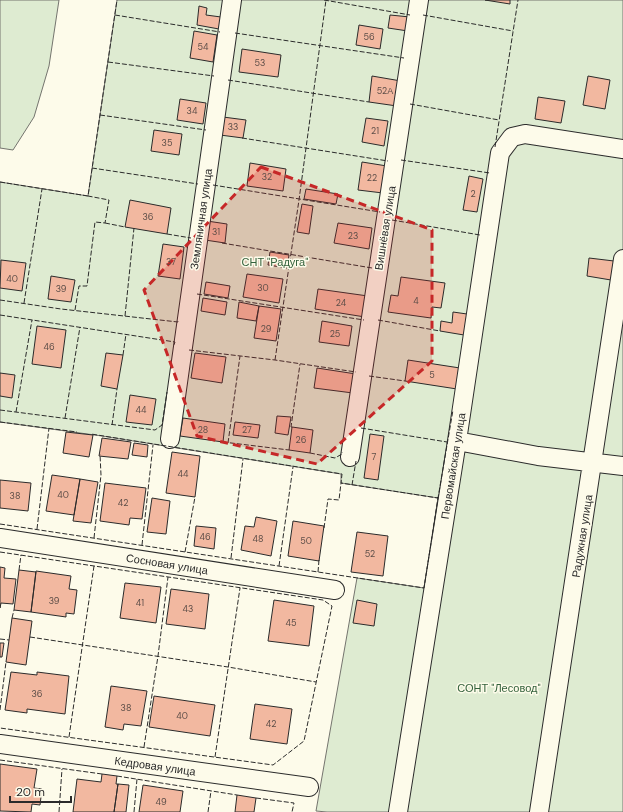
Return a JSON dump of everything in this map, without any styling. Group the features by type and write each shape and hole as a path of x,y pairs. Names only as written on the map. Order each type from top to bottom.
{"street":[{"name":"Земляничная улица","path":"170,439 232,0"},
{"name":"Вишнёвая улица","path":"350,457 419,0"},
{"name":"Первомайская улица","path":"398,812 458,441 500,153 512,137 525,134 623,149"},
{"name":"Радужная улица","path":"539,812 623,259"},
{"path":"458,441 538,456 623,466"},
{"name":"Сосновая улица","path":"0,538 335,590"},
{"name":"Кедровая улица","path":"0,744 309,787"}],"highlighted area":[{"path":"261,167 432,230 432,361 317,464 197,436 144,290"}],"green space":[{"path":"0,0 59,0 49,66 34,117 13,150 0,148"},
{"path":"117,0 623,0 623,812 316,811 357,578 424,588 438,498 341,483 341,474 102,436 0,422 0,182 88,196"}],"building":[{"path":"485,0 510,0 510,4"},
{"path":"199,6 207,8 206,15 221,17 219,29 197,25"},
{"path":"390,15 410,17 408,31 388,28"},
{"path":"359,25 383,29 380,49 356,45"},
{"path":"194,31 217,35 213,62 190,58"},
{"path":"242,49 281,55 278,77 239,72"},
{"path":"372,76 401,81 397,106 369,102"},
{"path":"588,76 610,80 605,109 583,105"},
{"path":"538,97 565,101 561,123 535,119"},
{"path":"180,99 206,103 203,124 177,120"},
{"path":"223,117 246,120 243,138 220,135"},
{"path":"366,118 388,121 384,146 362,142"},
{"path":"154,130 182,134 179,155 151,151"},
{"path":"362,162 387,166 383,193 358,190"},
{"path":"250,163 286,169 283,191 247,186"},
{"path":"469,176 483,179 477,212 463,210"},
{"path":"306,189 338,194 336,204 304,199"},
{"path":"130,200 171,208 167,234 125,227"},
{"path":"302,204 313,206 309,234 297,232"},
{"path":"207,221 227,224 225,243 205,240"},
{"path":"338,223 372,228 369,249 334,243"},
{"path":"163,244 184,247 180,279 158,276"},
{"path":"270,252 289,255 287,268 268,265"},
{"path":"589,258 614,261 611,280 587,276"},
{"path":"1,260 26,263 22,291 0,288"},
{"path":"247,274 283,279 279,303 243,297"},
{"path":"51,276 75,280 71,302 48,299"},
{"path":"401,277 445,283 441,308 432,307 431,318 388,312 391,295 398,296"},
{"path":"206,282 230,286 228,298 204,294"},
{"path":"318,289 368,296 365,317 315,309"},
{"path":"203,298 227,302 225,315 201,311"},
{"path":"239,302 259,306 256,321 237,318"},
{"path":"259,306 281,309 276,341 254,338"},
{"path":"453,312 467,314 464,335 440,331 441,321 452,323"},
{"path":"322,321 352,326 349,346 319,342"},
{"path":"37,326 66,330 61,368 32,364"},
{"path":"106,353 123,355 117,389 101,386"},
{"path":"195,353 226,357 222,383 191,378"},
{"path":"408,360 460,368 457,389 405,381"},
{"path":"317,368 356,374 353,393 314,388"},
{"path":"0,373 15,375 12,398 0,396"},
{"path":"130,395 156,399 152,425 126,422"},
{"path":"277,416 291,417 288,435 275,433"},
{"path":"183,418 225,424 223,442 180,436"},
{"path":"235,422 260,425 258,438 233,435"},
{"path":"292,427 313,430 310,453 289,450"},
{"path":"66,432 93,435 89,457 63,453"},
{"path":"370,434 384,436 378,480 364,478"},
{"path":"102,438 131,442 128,459 99,456"},
{"path":"134,443 148,445 147,457 132,455"},
{"path":"172,452 200,456 195,497 166,493"},
{"path":"52,475 80,479 74,515 46,511"},
{"path":"80,479 98,482 91,523 73,521"},
{"path":"0,480 31,483 28,511 0,508"},
{"path":"105,483 146,488 142,519 130,518 129,525 100,521"},
{"path":"152,498 170,501 166,534 147,532"},
{"path":"256,517 277,521 271,556 241,550 245,526 254,527"},
{"path":"293,521 324,526 319,561 288,556"},
{"path":"196,526 216,528 214,549 194,546"},
{"path":"357,532 388,536 383,576 351,572"},
{"path":"0,567 5,568 4,578 16,579 13,604 1,603 0,608"},
{"path":"19,570 36,572 31,612 14,610"},
{"path":"36,571 71,576 69,589 77,590 74,614 66,613 66,617 31,612"},
{"path":"125,583 161,587 156,623 120,618"},
{"path":"171,589 209,594 205,629 166,624"},
{"path":"274,600 314,606 309,646 268,641"},
{"path":"357,600 377,604 374,626 353,623"},
{"path":"12,618 32,621 26,665 6,662"},
{"path":"0,643 4,643 2,657 0,657"},
{"path":"11,672 37,675 37,672 69,676 65,714 27,709 27,713 5,710"},
{"path":"111,686 147,691 141,726 124,724 123,730 105,727"},
{"path":"154,696 215,705 210,736 149,727"},
{"path":"255,704 292,709 287,744 250,739"},
{"path":"0,764 37,769 34,788 42,789 40,805 32,804 31,812 0,811"},
{"path":"102,774 117,776 116,784 118,784 114,812 73,812 77,779 101,782"},
{"path":"118,784 129,785 126,812 114,812"},
{"path":"143,785 183,791 180,812 139,812"},
{"path":"237,795 256,798 254,812 235,812"}],"fence":[{"path":"0,182 88,196 117,0"},
{"path":"324,0 410,15"},
{"path":"275,360 299,200 326,0"},
{"path":"495,147 518,0"},
{"path":"115,15 220,32"},
{"path":"423,15 513,31"},
{"path":"235,33 404,58"},
{"path":"108,62 214,76"},
{"path":"228,80 369,102"},
{"path":"410,104 499,120"},
{"path":"100,115 206,130"},
{"path":"242,138 388,161"},
{"path":"401,160 490,173"},
{"path":"92,168 198,184"},
{"path":"213,185 380,212"},
{"path":"24,303 42,189"},
{"path":"75,310 79,286 87,286 95,222 105,223 109,200 88,196"},
{"path":"392,220 480,235"},
{"path":"105,223 125,227"},
{"path":"125,316 134,228"},
{"path":"167,234 191,238"},
{"path":"222,243 372,268"},
{"path":"197,294 364,320"},
{"path":"0,300 61,309 178,321"},
{"path":"0,315 175,342 174,345"},
{"path":"16,412 32,320"},
{"path":"378,320 440,331"},
{"path":"65,418 80,327"},
{"path":"123,355 126,334"},
{"path":"189,350 275,360 356,372"},
{"path":"228,443 240,356"},
{"path":"292,427 300,364"},
{"path":"369,376 405,381"},
{"path":"112,425 117,389"},
{"path":"0,410 155,430 162,425 167,392"},
{"path":"437,497 438,498 453,410"},
{"path":"0,422 77,432"},
{"path":"37,529 49,428"},
{"path":"361,428 447,442"},
{"path":"0,524 424,588 438,498 341,483 342,474 91,434"},
{"path":"223,442 289,450"},
{"path":"142,545 153,445"},
{"path":"310,453 335,458 342,454 342,452"},
{"path":"94,538 101,475 100,454"},
{"path":"231,558 243,459"},
{"path":"352,485 356,461"},
{"path":"279,566 293,467"},
{"path":"324,528 328,499 339,500 341,483"},
{"path":"185,552 195,497"},
{"path":"0,552 323,600 332,606 304,741 273,765 0,728"},
{"path":"19,570 21,555"},
{"path":"318,572 319,560"},
{"path":"69,737 94,566"},
{"path":"144,747 168,577"},
{"path":"215,757 240,588"},
{"path":"12,618 14,610"},
{"path":"30,637 316,682"},
{"path":"0,639 9,640"},
{"path":"0,710 6,662"},
{"path":"0,760 102,774"},
{"path":"59,812 62,769"},
{"path":"117,776 237,795"},
{"path":"134,812 137,779"},
{"path":"208,812 211,791"},
{"path":"256,798 294,803 292,812"}],"park label":[{"name":"СНТ \"Радуга\"","path":"275,262"},
{"name":"СОНТ \"Лесовод\"","path":"499,688"}]}
